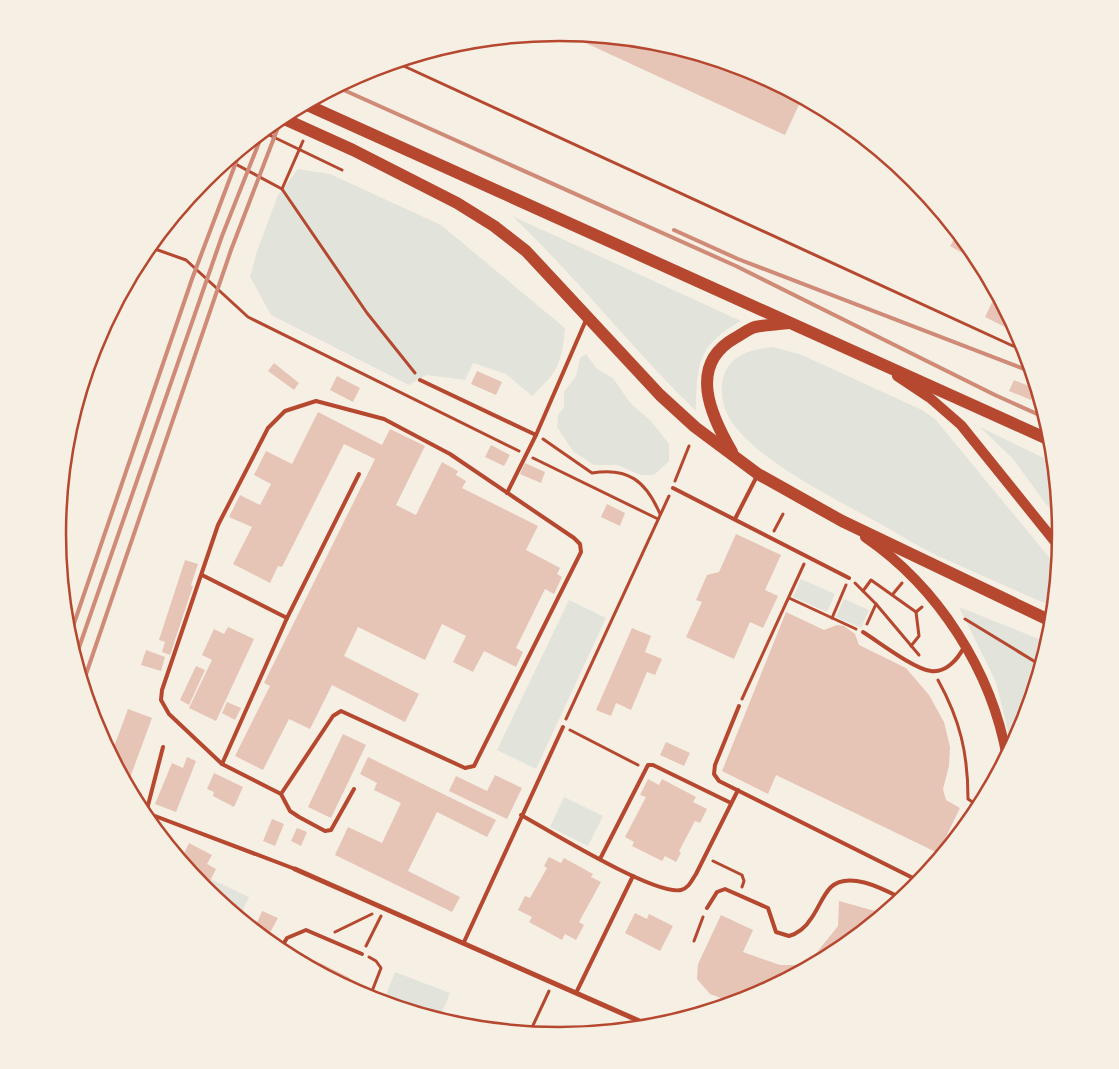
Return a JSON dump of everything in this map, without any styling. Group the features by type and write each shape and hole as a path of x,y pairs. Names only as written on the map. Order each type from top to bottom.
{"main road":[{"path":"312,108 1043,437"},
{"path":"289,122 353,150 457,203 494,226 526,250 660,395 695,427 758,474 842,521 1045,618"},
{"path":"736,459 709,408 706,385 709,369 717,353 728,342 754,328 789,323"},
{"path":"865,356 930,398 961,425 1053,539"},
{"path":"842,521 880,547 908,572 955,630 981,674 993,701 1004,747"}],"street":[{"path":"295,868 464,942 552,984 639,1021"}],"lane":[{"path":"507,493 536,435 588,315"},
{"path":"420,380 536,435"},
{"path":"281,794 333,716 341,711 465,768 470,768 477,763 581,552 580,544 574,538 450,454 384,419 316,401 285,411 268,428 218,524 162,690 161,700 169,714 222,764 281,794 294,814 328,832 333,827 354,789"},
{"path":"222,764 287,618 359,474"},
{"path":"735,519 758,474"},
{"path":"673,488 849,578"},
{"path":"202,575 287,618"},
{"path":"863,632 920,667 933,672 948,667 959,658 965,646"},
{"path":"739,706 715,765 714,774 719,781 913,878"},
{"path":"464,942 563,726"},
{"path":"148,807 163,747"},
{"path":"600,859 648,765 653,764 731,803"},
{"path":"521,815 633,876 672,890 681,890 689,885 705,857 738,790"},
{"path":"156,819 295,868"},
{"path":"576,994 633,876"},
{"path":"706,908 714,895 721,889 739,894 768,908 776,932 789,936 807,924 828,891 837,883 848,881 875,884 895,895"},
{"path":"283,944 287,938 306,930 362,954"}],"path":[{"path":"404,66 1015,346"},
{"path":"270,135 342,170"},
{"path":"282,189 305,137"},
{"path":"235,164 282,189 368,313 420,380"},
{"path":"156,250 186,260 248,316 658,519"},
{"path":"536,435 592,473 609,470 622,472 630,477 652,495 661,514"},
{"path":"680,469 689,446"},
{"path":"646,768 563,726 665,505"},
{"path":"771,537 783,514"},
{"path":"739,706 807,556"},
{"path":"832,618 849,578 876,604 933,672 953,708 968,766 968,799 974,803"},
{"path":"863,591 871,580 916,612 919,636 911,646"},
{"path":"892,594 901,583"},
{"path":"789,598 863,632 876,604"},
{"path":"916,612 922,607"},
{"path":"960,613 965,620 1036,662"},
{"path":"705,857 742,875 744,881 739,894"},
{"path":"324,938 386,907"},
{"path":"372,991 381,968 376,961 362,954 386,907"},
{"path":"532,1027 552,984"}],"shaded area":[{"path":"298,169 330,174 441,225 565,328 560,359 548,380 532,396 506,374 473,363 465,380 427,375 409,385 271,315 250,277 257,251 278,195"},
{"path":"512,216 741,321 716,338 708,347 703,357 697,380 696,411 649,363 559,263"},
{"path":"773,347 802,355 922,410 935,419 1052,561 1048,604 924,549 800,479 762,453 746,439 727,414 722,388 724,375 732,362 737,357 758,349"},
{"path":"586,354 597,369 613,378 630,403 651,421 669,444 669,461 654,475 640,475 618,465 594,465 573,451 557,427 558,415 564,407 564,392 576,376 580,358"},
{"path":"980,427 1047,460 1052,513 1013,459"},
{"path":"801,579 835,594 827,612 793,597"},
{"path":"844,599 869,610 861,628 836,617"},
{"path":"569,600 606,618 536,769 497,750"},
{"path":"959,607 1041,640 1027,693 1009,736 996,682"},
{"path":"564,797 603,816 588,846 550,827"},
{"path":"211,879 249,897 242,912 234,905 208,880"},
{"path":"395,972 450,993 442,1013 386,996"}],"building":[{"path":"583,42 624,45 687,58 718,67 778,92 799,104 785,135"},
{"path":"954,239 966,255 966,255 950,246"},
{"path":"993,300 1007,328 985,317"},
{"path":"274,363 299,383 294,390 268,371"},
{"path":"477,371 502,382 496,395 471,384"},
{"path":"337,376 360,388 353,402 330,390"},
{"path":"1014,380 1030,387 1033,396 1031,400 1009,391"},
{"path":"318,412 382,445 390,429 425,446 396,505 416,515 442,462 458,471 456,475 466,481 462,488 538,526 526,550 560,568 557,574 562,577 554,594 545,589 516,648 523,652 516,667 484,651 473,672 453,662 466,636 442,624 425,660 358,627 344,656 419,694 405,722 332,685 310,729 289,719 263,770 235,756 270,686 264,683 375,459 344,444 282,567 278,566 270,583 233,564 252,527 229,517 240,495 260,505 271,484 254,475 266,451 292,464"},
{"path":"491,445 510,455 504,466 485,457"},
{"path":"525,463 545,472 541,483 520,474"},
{"path":"607,504 625,513 620,526 601,517"},
{"path":"736,534 781,555 765,590 778,596 763,628 750,622 734,659 686,637 702,602 696,600 707,575 719,572"},
{"path":"185,560 198,564 191,585 193,586 170,655 162,652 165,642 159,640"},
{"path":"786,612 824,630 837,625 844,626 855,634 859,645 906,668 929,695 944,722 950,747 949,766 943,789 946,800 960,808 936,852 776,775 768,794 722,771"},
{"path":"228,627 254,639 216,721 189,708 212,660 202,655 214,629 224,634"},
{"path":"632,628 651,636 645,652 662,659 655,675 647,672 631,710 616,703 611,716 596,710"},
{"path":"146,650 165,657 161,671 141,665"},
{"path":"196,666 205,670 189,705 180,700"},
{"path":"227,702 241,708 235,720 222,713"},
{"path":"128,709 152,718 130,778 113,743 115,744"},
{"path":"343,734 366,745 331,818 308,807"},
{"path":"666,742 690,753 684,766 660,755"},
{"path":"187,757 196,761 176,812 155,804 172,763 183,768"},
{"path":"368,757 496,820 487,837 437,812 408,871 460,897 452,912 335,855 348,827 382,843 401,803 374,790 377,783 360,774"},
{"path":"214,773 243,787 234,807 213,796 214,792 207,789"},
{"path":"495,775 522,788 507,819 449,791 456,776 487,791"},
{"path":"648,779 659,785 662,779 696,797 693,802 707,809 700,823 695,821 679,851 681,853 676,862 665,856 662,861 632,846 634,842 625,837 646,797 640,795"},
{"path":"272,819 284,824 275,846 263,841"},
{"path":"297,828 307,832 301,846 291,841"},
{"path":"189,843 212,855 207,864 216,869 210,882 189,860 184,854"},
{"path":"549,857 561,863 564,858 593,874 591,877 601,882 579,922 584,925 576,940 565,934 562,940 529,922 532,917 518,910 525,896 530,898 547,868 544,866"},
{"path":"839,901 875,911 875,914 860,926 806,962 778,977 723,1000 710,994 697,979 698,964 721,915 753,930 743,952 780,965 798,965 814,956 838,926"},
{"path":"262,911 278,918 269,934 257,924"},
{"path":"635,913 647,919 649,914 673,926 660,951 625,933"},
{"path":"320,963 350,978 349,980 341,977 319,965"}],"railway":[{"path":"345,90 736,266 995,395 1038,414"},
{"path":"86,673 231,250 277,130"},
{"path":"79,646 222,236 259,143"},
{"path":"74,622 192,279 236,162"},
{"path":"674,230 738,259 1024,369"}]}
